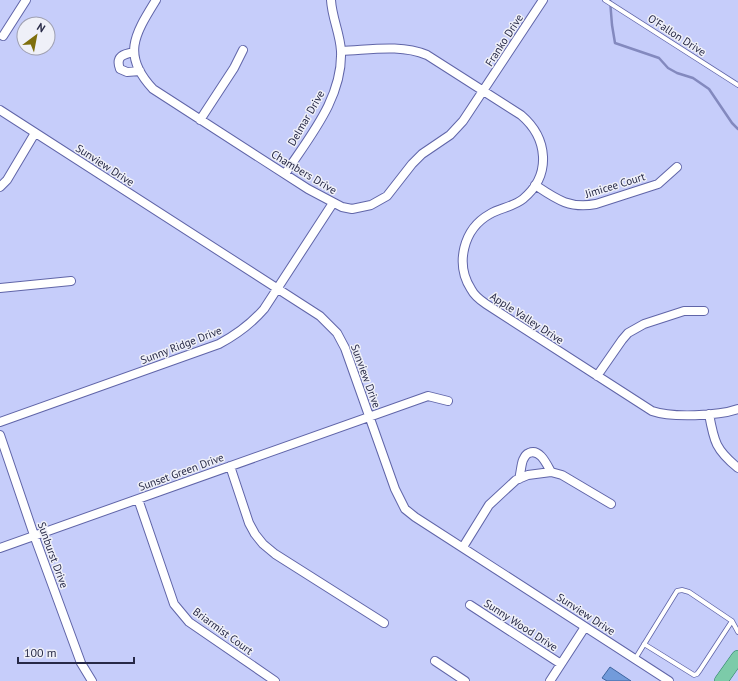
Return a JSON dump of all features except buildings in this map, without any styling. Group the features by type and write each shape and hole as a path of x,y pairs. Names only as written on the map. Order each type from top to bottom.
{"main road":[{"path":"721,681 738,658"}],"street":[{"path":"3,36 26,0"},
{"name":"Chambers Drive","path":"156,0 137,33 134,52 140,71 153,89 320,197 342,207 361,208 371,205 387,196 408,168 422,154 457,128 483,91"},
{"name":"Delmar Drive","path":"285,174 330,104 340,74 341,51 339,36 332,13 331,0"},
{"name":"Franko Drive","path":"483,91 543,0"},
{"name":"Apple Valley Drive","path":"341,51 400,48 419,52 435,59 521,115 529,122 538,136 541,142 543,160 542,170 535,185 523,199 489,215 474,228 463,251 463,270 472,291 486,304 645,407 661,414 710,414 723,413 738,409"},
{"path":"200,120 234,68 243,50"},
{"path":"134,52 124,54 120,57 120,69 127,72 140,71"},
{"name":"Sunview Drive","path":"0,110 320,316 336,333 345,348 395,489 405,509 415,517 669,681"},
{"path":"0,187 7,180 35,133"},
{"name":"Jimicee Court","path":"535,185 565,203 576,206 586,206 658,184 677,167"},
{"name":"Sunny Ridge Drive","path":"0,422 219,344 236,335 264,309 333,203"},
{"path":"0,288 71,282"},
{"path":"597,376 628,333 644,324 684,312 704,311"},
{"name":"Sunset Green Drive","path":"0,548 428,396 448,401"},
{"path":"710,414 713,436 717,447 725,457 738,468"},
{"name":"Sunburst Drive","path":"0,435 34,535 81,663 92,681"},
{"path":"519,478 523,460 527,454 532,452 536,452 546,462 551,472"},
{"path":"230,466 249,523 263,544 276,554 384,623"},
{"path":"463,547 489,505 519,478 528,475 551,472 562,474 611,504"},
{"name":"Briarmist Court","path":"138,499 174,604 189,622 275,681"},
{"name":"Sunny Wood Drive","path":"470,604 561,664"},
{"path":"550,681 585,627"},
{"path":"435,661 465,681"}],"lane":[{"name":"O'Fallon Drive","path":"605,0 738,85"},
{"path":"635,659 677,591 682,590 689,592 738,624"},
{"path":"732,621 738,632"},
{"path":"644,644 694,675 697,674 705,663 732,621"}],"waterway":[{"path":"610,0 615,43 659,58 668,68 677,73 693,78 709,89 732,123 738,129"}]}
